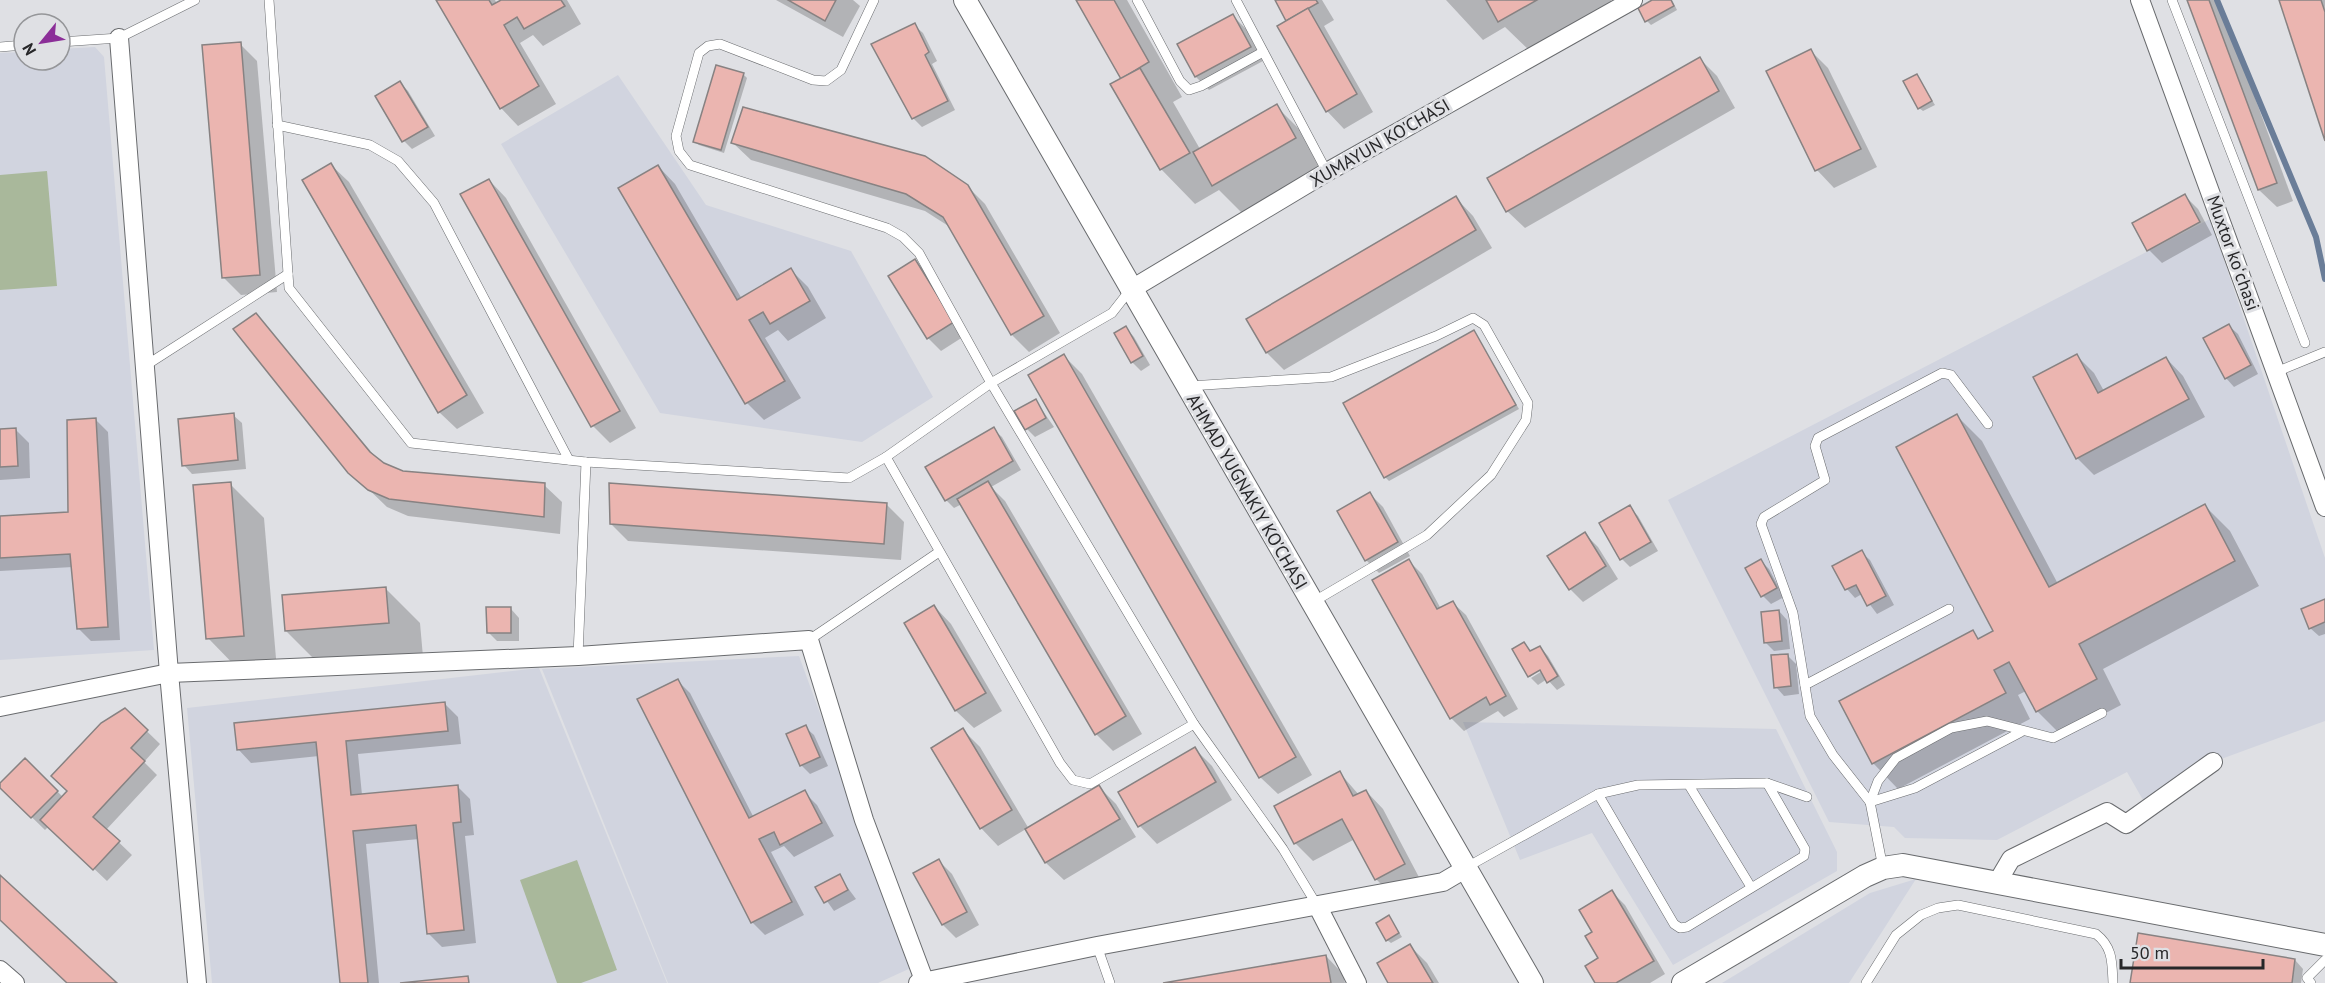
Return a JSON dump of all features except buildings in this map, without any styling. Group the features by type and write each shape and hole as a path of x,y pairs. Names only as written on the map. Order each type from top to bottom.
{"street":[{"name":"AHMAD YUGNAKIY KO'CHASI","path":"965,0 1130,290 1532,983"},
{"name":"Muxtor koʻchasi","path":"2140,0 2325,507"},
{"name":"XUMAYUN KO'CHASI","path":"1130,290 1327,172 1626,2"},
{"path":"119,38 169,673 197,983"},
{"path":"0,707 169,673 578,656 809,640 864,820 921,982 1097,946 1318,907 1443,882 1465,869"},
{"path":"1998,881 2011,859 2107,812 2126,824 2213,762"},
{"path":"1683,983 1728,954 1883,868 1903,865 1998,881 2325,945"},
{"path":"1318,907 1357,983"},
{"path":"0,970 15,983"}],"lane":[{"path":"72,41 119,38 195,0"},
{"path":"269,0 289,288 411,443 586,462 849,478 886,457 991,383 1112,313 1130,290"},
{"path":"874,0 840,70 826,81 813,80 720,44 708,46 699,53 676,136 679,151 690,165 887,228 903,237 919,253 991,383 1194,724 1283,849 1318,907"},
{"path":"1137,0 1180,81 1189,90 1201,86 1263,52"},
{"path":"1236,0 1327,172"},
{"path":"2172,0 2305,343"},
{"path":"277,125 370,145 398,161 434,203 568,460"},
{"path":"145,366 288,274"},
{"path":"1186,386 1331,376 1436,336 1473,318 1484,325 1528,403 1526,420 1491,475 1427,535 1311,603"},
{"path":"2276,372 2325,352"},
{"path":"1883,868 1870,802 1833,755 1810,716 1793,613 1761,525 1764,517 1825,480 1815,446 1818,438 1942,373 1951,375 1988,424"},
{"path":"886,457 1060,763 1074,780 1090,784 1194,724"},
{"path":"578,656 586,462"},
{"path":"809,640 939,552"},
{"path":"1805,685 1948,609"},
{"path":"1870,802 1878,781 1896,758 1951,728 1987,722 2053,738 2102,713"},
{"path":"1870,802 1915,788 2021,732"},
{"path":"1465,869 1598,794 1638,785 1690,787 1767,783 1807,797"},
{"path":"1598,794 1674,924 1680,928 1806,853 1767,783"},
{"path":"1690,787 1751,887"},
{"path":"1866,983 1890,943 1904,928 1929,911 1958,904 2096,934 2103,939 2111,955 2113,983"},
{"path":"1097,946 1110,983"},
{"path":"2311,983 2307,978 2325,960"}],"shaded area":[{"path":"95,47 104,57 154,650 0,660 0,53 12,52 12,72 72,72 72,48"},
{"path":"618,75 706,205 851,251 933,397 862,442 660,413 501,144"},
{"path":"2210,219 2325,558 2325,721 2213,762 2143,800 2127,772 1997,840 1905,838 1894,827 1829,822 1668,500"},
{"path":"799,656 913,967 878,983 668,983 542,669"},
{"path":"539,668 667,983 212,983 187,708"},
{"path":"1463,722 1776,729 1837,852 1837,871 1673,965 1592,833 1520,860"},
{"path":"1916,879 1849,983 1722,983 1870,893"}],"green space":[{"path":"47,171 57,286 0,290 0,175"},
{"path":"577,860 617,970 581,983 557,983 520,880"}],"waterway":[{"path":"2217,0 2316,237 2325,279"}]}
